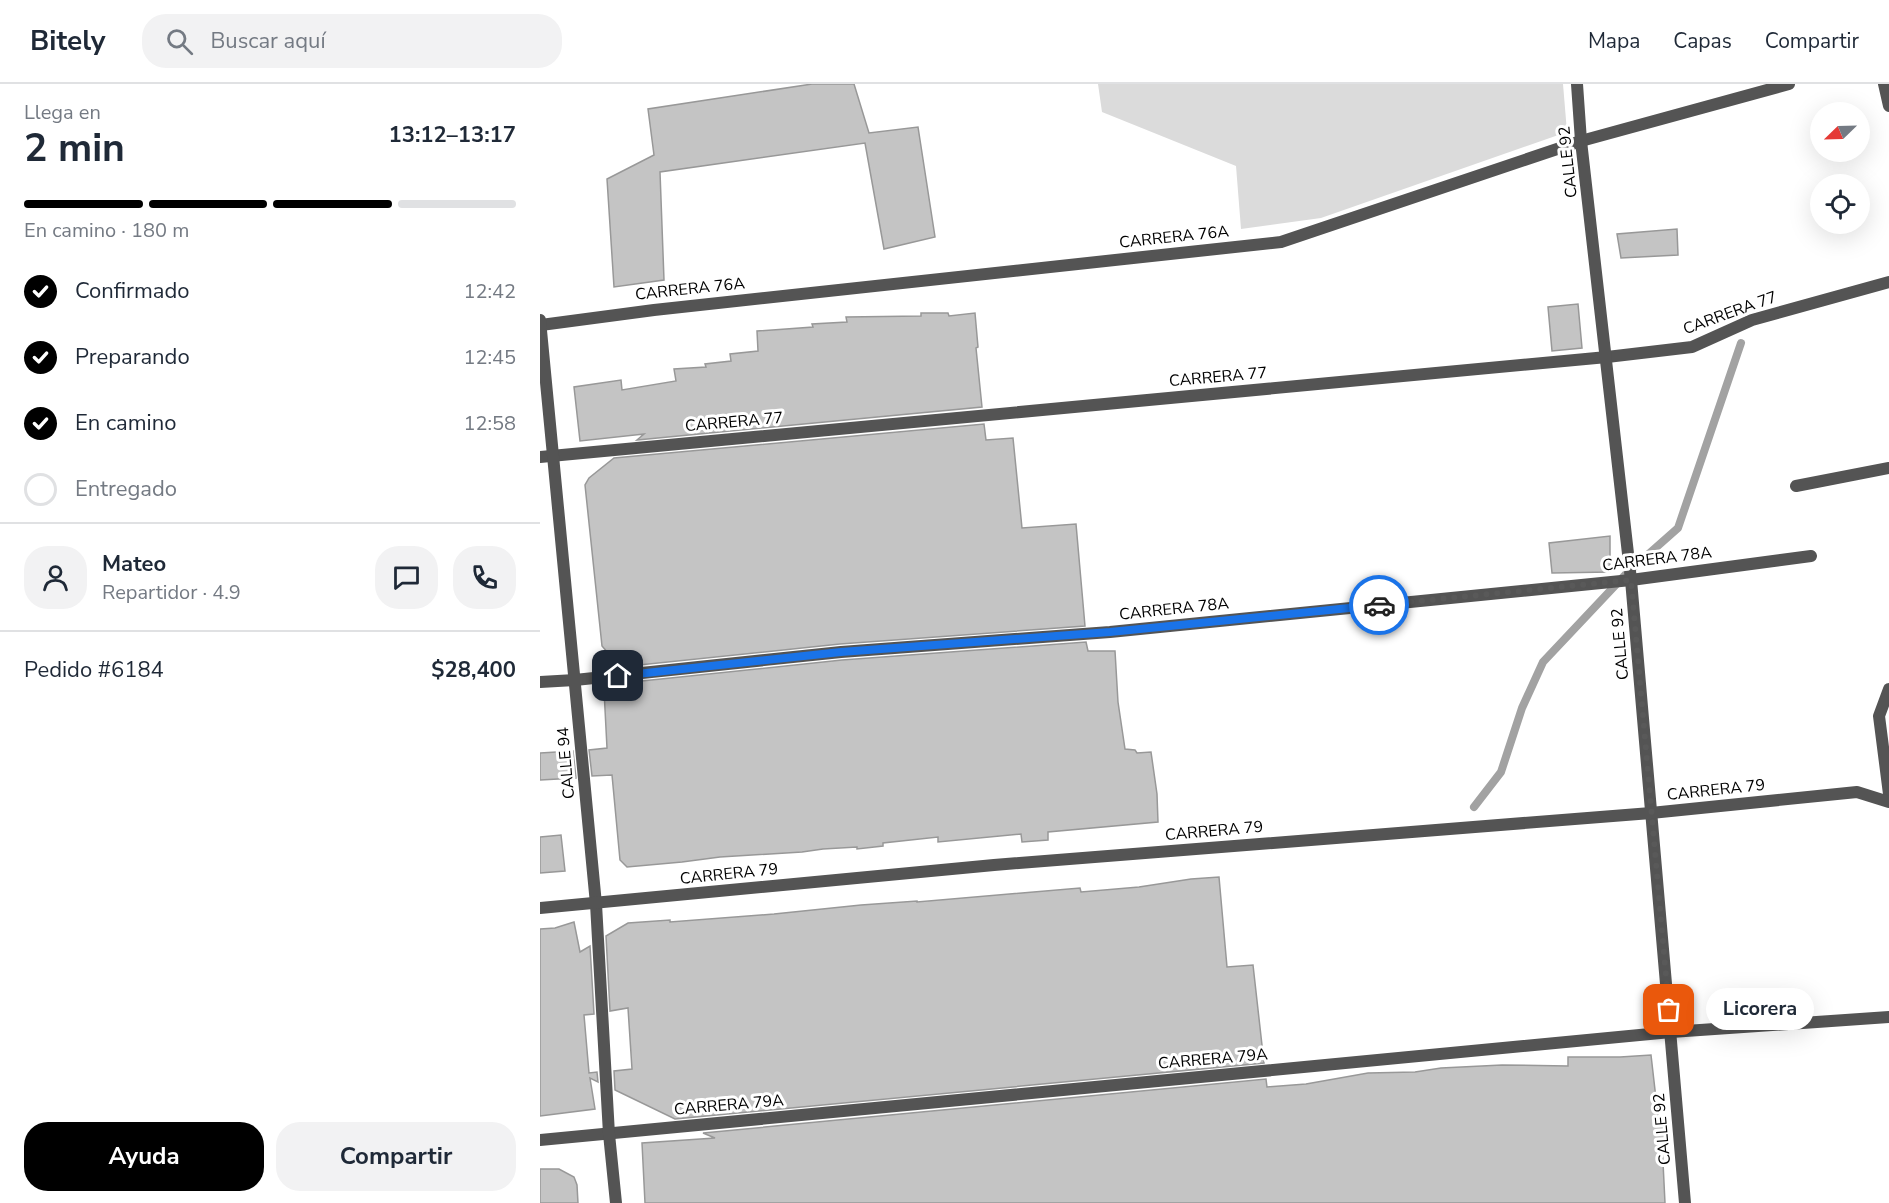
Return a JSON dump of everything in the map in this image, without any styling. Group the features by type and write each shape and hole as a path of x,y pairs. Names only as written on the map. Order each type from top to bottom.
{"street":[{"name":"CALLE 92","path":"1577,84 1581,141 1631,580 1685,1203"},
{"name":"CARRERA 76A","path":"541,325 654,310 1281,242 1581,141 1789,84"},
{"path":"1884,84 1889,105"},
{"name":"CARRERA 77","path":"546,456 1607,357 1692,347 1752,320 1889,282"},
{"name":"CALLE 94","path":"540,320 546,456 575,680 596,904 615,1203"},
{"path":"1796,486 1889,468"},
{"name":"CARRERA 78A","path":"540,682 841,652 1110,632 1631,580 1811,556"},
{"path":"1889,689 1879,716 1889,794"},
{"name":"CARRERA 79","path":"540,909 994,865 1651,813 1857,792 1889,802"},
{"name":"CARRERA 79A","path":"540,1140 1671,1032 1889,1017"}],"shaded area":[{"path":"1098,84 1563,84 1567,132 1321,218 1241,229 1236,166 1102,112"}],"building":[{"path":"812,84 854,84 869,133 918,127 935,237 884,249 865,143 660,172 664,280 614,287 607,179 654,155 648,109"},
{"path":"1677,229 1678,255 1621,258 1617,234"},
{"path":"1578,304 1582,348 1552,351 1548,307"},
{"path":"921,313 948,313 949,316 975,313 982,407 637,440 644,434 580,441 574,387 621,380 622,390 676,381 674,369 706,367 705,364 731,361 730,354 758,351 757,331 847,322 846,317 921,316"},
{"path":"984,424 986,440 1013,438 1022,528 1076,524 1085,626 840,644 620,667 602,646 585,485 589,478 614,458"},
{"path":"1610,536 1610,572 1552,573 1549,543"},
{"path":"1086,642 1088,651 1115,651 1118,702 1125,749 1135,750 1137,753 1151,752 1158,822 1048,832 1048,840 1022,842 1021,834 938,842 938,837 883,843 883,846 857,849 857,847 720,857 627,867 620,860 612,775 592,776 589,750 607,748 604,690 613,684 842,660"},
{"path":"573,751 576,778 540,780 540,753"},
{"path":"561,835 565,871 540,873 540,837"},
{"path":"1219,877 1227,967 1253,965 1264,1063 675,1119 615,1090 614,1071 632,1069 628,1008 610,1011 606,936 628,923 774,914 1080,888 1081,892"},
{"path":"574,922 580,952 590,946 594,1014 584,1015 589,1073 597,1072 598,1082 590,1078 595,1109 540,1116 540,929 555,928"},
{"path":"1651,1055 1658,1116 1664,1116 1668,1141 1662,1142 1665,1203 645,1203 642,1143 715,1138 703,1133 1266,1079 1267,1087 1306,1084 1368,1073 1415,1072 1441,1068 1502,1065 1568,1066 1568,1057"},
{"path":"540,1169 559,1169 574,1177 578,1203 540,1203"}],"waterway":[{"path":"1474,807 1501,772 1522,708 1543,662 1626,574 1678,528 1741,343"}],"way so far":[{"path":"1379,605 1631,580 1669,1010"}],"place":[{"name":"Licorera","path":"1669,1010"}],"route":[{"path":"618,676 841,652 1110,632 1379,605"}]}
